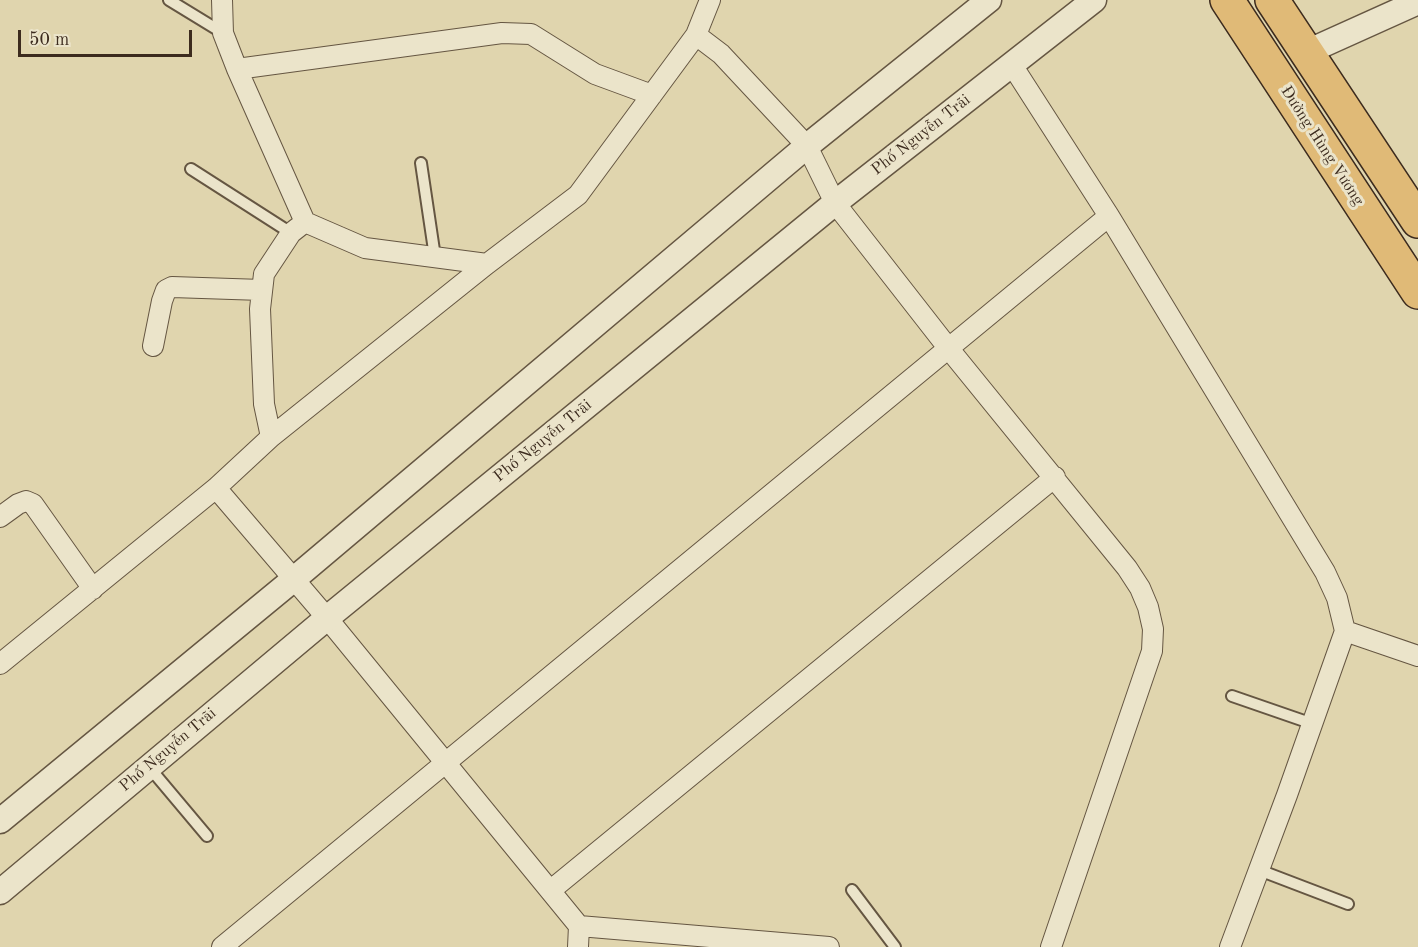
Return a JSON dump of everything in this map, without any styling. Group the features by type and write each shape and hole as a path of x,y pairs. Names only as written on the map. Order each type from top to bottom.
{"highway":[{"name":"Đường Hùng Vương","path":"1227,0 1418,292"},
{"path":"1272,0 1418,220"}],"street":[{"path":"222,0 223,33 298,227"},
{"path":"0,664 216,488 270,437 487,264 578,195 696,35 710,0"},
{"path":"0,822 294,579 807,146 989,0"},
{"name":"Phố Nguyễn Trãi","path":"0,892 327,618 835,202 1094,0"},
{"path":"1307,52 1418,2"},
{"path":"237,69 502,33 531,34 595,74 652,95"},
{"path":"696,35 721,54 807,146 835,202 949,349 1127,568 1140,588 1148,607 1153,629 1152,651 1051,947"},
{"path":"1012,65 1109,216 1325,572 1337,598 1346,631 1230,947"},
{"path":"222,947 1109,216"},
{"path":"298,227 365,248 487,264"},
{"path":"270,437 264,404 260,309 264,274 298,227"},
{"path":"153,346 166,290 172,287 262,290"},
{"path":"551,890 1055,477"},
{"path":"216,488 327,618 551,890 579,926 578,947"},
{"path":"0,517 18,504 26,501 33,504 93,589"},
{"path":"1346,631 1418,656"},
{"path":"579,926 829,947"}],"lane":[{"path":"169,0 223,33"},
{"path":"421,163 435,256"},
{"path":"191,170 298,227"},
{"path":"1232,696 1313,724"},
{"path":"149,766 207,836"},
{"path":"1259,870 1348,904"},
{"path":"852,890 895,947"}]}
